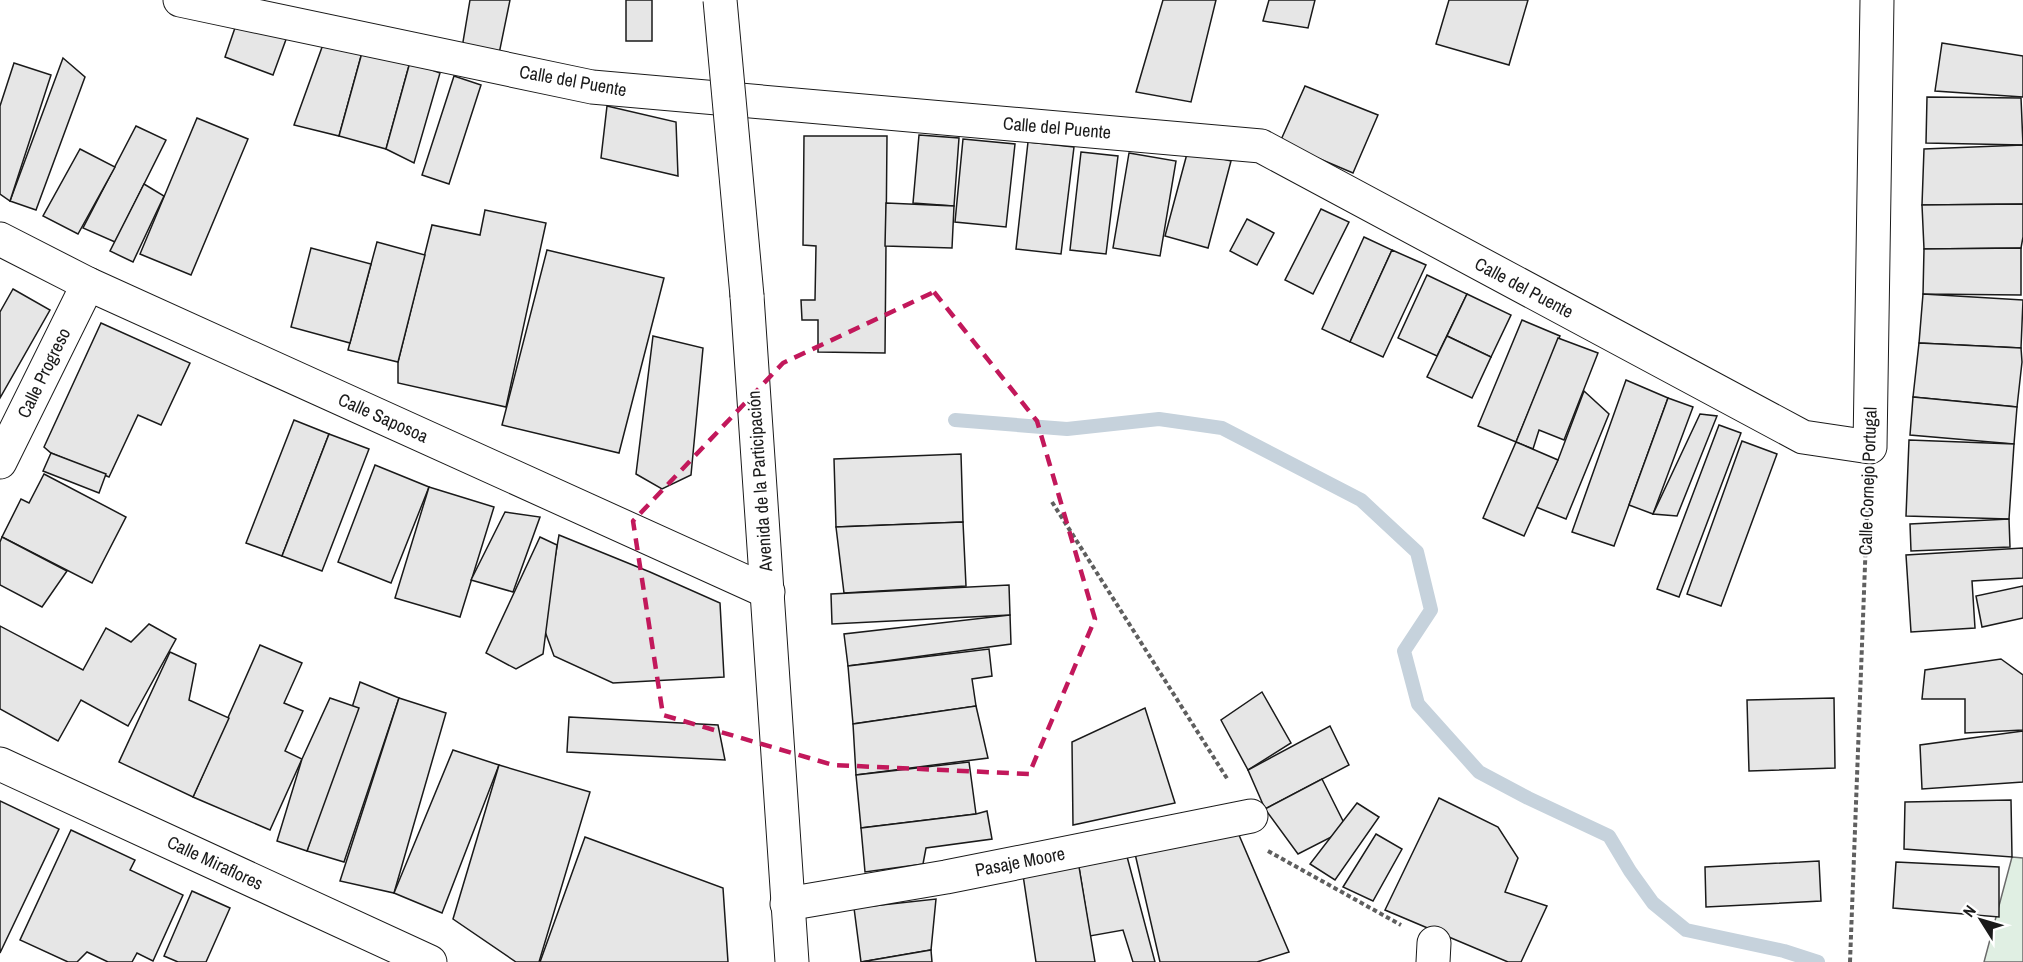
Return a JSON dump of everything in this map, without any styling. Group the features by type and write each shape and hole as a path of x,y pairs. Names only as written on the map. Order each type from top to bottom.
{"street":[{"name":"Calle del Puente","path":"180,0 592,87 1261,146 1803,437 1870,447"},
{"name":"Avenida de la Participación","path":"720,0 747,296 792,962"},
{"name":"Calle Cornejo Portugal","path":"1870,447 1877,0"},
{"name":"Calle Saposoa","path":"0,239 88,284 768,592"},
{"name":"Calle Progreso","path":"0,462 88,284"},
{"name":"Calle Miraflores","path":"0,764 430,962"},
{"name":"Pasaje Moore","path":"787,904 946,877 1251,816"}],"path":[{"name":"Calle Cornejo Portugal","path":"1850,962 1870,447"},
{"path":"1052,502 1251,816 1265,850 1434,952"}],"highlighted area":[{"path":"934,292 1037,421 1095,619 1029,774 833,765 663,715 633,521 783,363"}],"green space":[{"path":"2012,857 2023,858 2023,962 1984,962"}],"building":[{"path":"470,0 510,0 499,54 462,48"},
{"path":"626,0 652,0 652,41 626,41"},
{"path":"1163,0 1216,0 1191,102 1136,92"},
{"path":"1269,0 1315,0 1308,28 1263,21"},
{"path":"1449,0 1528,0 1509,65 1436,44"},
{"path":"237,22 288,34 273,75 225,57"},
{"path":"325,39 363,49 339,136 294,125"},
{"path":"1942,43 2023,56 2023,97 1935,91"},
{"path":"363,49 410,62 386,149 339,136"},
{"path":"63,58 85,77 36,210 10,201"},
{"path":"410,62 440,73 414,163 386,149"},
{"path":"14,63 51,75 10,201 0,194 0,106"},
{"path":"454,76 481,85 449,184 422,175"},
{"path":"1305,86 1378,115 1353,173 1280,142"},
{"path":"1927,97 2021,98 2023,145 1926,143"},
{"path":"607,106 676,122 678,176 601,158"},
{"path":"197,118 248,139 191,275 140,254"},
{"path":"136,126 166,140 115,242 83,228"},
{"path":"919,135 959,138 954,206 913,203"},
{"path":"804,136 887,136 885,353 818,352 818,320 802,320 801,300 815,300 816,246 803,245"},
{"path":"963,139 1015,144 1006,227 955,222"},
{"path":"1028,142 1074,147 1061,254 1016,249"},
{"path":"2023,145 2023,204 1922,205 1924,149"},
{"path":"80,149 115,167 78,234 43,216"},
{"path":"1188,150 1231,161 1208,248 1165,236"},
{"path":"1081,152 1118,156 1106,254 1070,250"},
{"path":"1129,153 1176,161 1160,256 1113,248"},
{"path":"144,184 164,196 133,262 110,251"},
{"path":"886,203 954,206 952,248 885,246"},
{"path":"2023,204 2021,248 1924,249 1922,205"},
{"path":"1321,209 1349,222 1313,294 1285,280"},
{"path":"485,210 546,223 506,407 398,383 398,362 432,225 480,235"},
{"path":"1247,219 1274,233 1257,265 1230,251"},
{"path":"1364,237 1392,250 1350,342 1322,329"},
{"path":"377,242 425,255 398,362 348,350"},
{"path":"311,248 371,264 350,343 291,327"},
{"path":"2021,248 2021,295 1923,294 1924,249"},
{"path":"547,250 664,278 619,453 502,425"},
{"path":"1392,250 1426,265 1383,357 1350,342"},
{"path":"1427,275 1467,294 1437,356 1398,338"},
{"path":"13,289 50,310 0,398 0,312"},
{"path":"1467,294 1511,315 1491,357 1447,336"},
{"path":"1923,294 2023,300 2021,348 1919,343"},
{"path":"1522,320 1560,336 1516,442 1478,426"},
{"path":"101,323 190,363 161,425 138,415 109,477 51,453 44,447"},
{"path":"653,336 703,348 691,475 662,489 636,474"},
{"path":"1447,336 1491,357 1472,398 1427,377"},
{"path":"1558,338 1598,353 1564,440 1539,430 1533,449 1516,442"},
{"path":"1919,343 2021,348 2022,362 2017,407 1913,397"},
{"path":"1626,380 1668,398 1614,546 1572,532"},
{"path":"1584,391 1609,414 1566,519 1536,507 1558,460"},
{"path":"1913,397 2017,407 2014,444 1910,435"},
{"path":"1668,398 1693,407 1653,514 1629,505"},
{"path":"1700,414 1717,416 1677,516 1653,514"},
{"path":"294,420 329,434 282,556 246,543"},
{"path":"1719,425 1741,433 1679,597 1657,589"},
{"path":"329,434 369,449 322,571 282,556"},
{"path":"1909,440 2014,444 2009,519 1906,516"},
{"path":"1742,441 1777,454 1721,606 1687,594"},
{"path":"1516,442 1558,460 1524,536 1483,518"},
{"path":"51,453 106,474 99,493 43,471"},
{"path":"961,454 963,522 836,527 834,459"},
{"path":"375,465 429,487 391,583 338,562"},
{"path":"44,474 126,517 92,583 2,537 21,499 29,503"},
{"path":"429,487 494,507 460,617 395,598"},
{"path":"505,512 540,517 513,592 471,580"},
{"path":"2009,519 2010,547 1911,551 1910,524"},
{"path":"963,522 966,586 844,593 836,527"},
{"path":"559,535 720,603 724,677 613,683 554,656 543,626"},
{"path":"2,537 67,571 42,607 0,585"},
{"path":"540,537 557,545 543,654 516,669 486,653"},
{"path":"2023,548 2023,578 1972,581 1975,628 1911,632 1906,555"},
{"path":"1009,585 1010,615 832,624 831,594"},
{"path":"2023,586 2023,618 1982,627 1976,596"},
{"path":"1010,615 1011,644 848,666 844,634"},
{"path":"149,624 176,639 128,726 81,700 58,741 0,709 0,626 83,670 106,628 131,642"},
{"path":"260,645 302,663 284,703 303,711 285,751 302,759 270,830 193,797"},
{"path":"989,649 992,676 972,679 976,706 853,724 848,666"},
{"path":"170,652 196,664 189,700 229,718 193,797 119,762"},
{"path":"2001,659 2023,675 2023,730 1965,733 1965,699 1922,699 1925,670"},
{"path":"360,682 399,698 344,862 307,851"},
{"path":"1262,692 1291,743 1248,770 1221,720"},
{"path":"330,698 359,708 307,851 277,841 302,759"},
{"path":"399,698 446,713 394,893 340,881"},
{"path":"1834,698 1835,768 1749,771 1747,700"},
{"path":"976,706 988,758 856,775 853,724"},
{"path":"1145,708 1175,803 1073,825 1072,742"},
{"path":"569,717 718,725 725,760 567,752"},
{"path":"1330,726 1349,765 1265,809 1248,770"},
{"path":"2023,731 2023,782 1922,789 1920,745"},
{"path":"453,750 499,765 442,913 394,893"},
{"path":"969,762 976,814 861,828 856,775"},
{"path":"499,765 590,792 539,962 516,962 453,919"},
{"path":"1322,779 1347,829 1298,854 1265,809"},
{"path":"1439,798 1498,827 1518,858 1505,892 1547,906 1521,962 1508,962 1385,910"},
{"path":"2011,800 2012,857 1904,849 1905,802"},
{"path":"0,801 59,829 0,953"},
{"path":"1357,803 1379,817 1335,880 1310,864"},
{"path":"987,811 992,839 926,848 923,864 865,872 861,828"},
{"path":"1230,814 1289,952 1257,962 1160,962 1133,845"},
{"path":"71,830 135,860 130,870 183,895 153,961 137,953 132,962 108,962 87,952 77,962 68,962 20,940"},
{"path":"1376,834 1402,849 1373,901 1343,887"},
{"path":"585,837 723,888 728,962 540,962"},
{"path":"1125,849 1155,962 1133,962 1123,930 1090,936 1078,861"},
{"path":"1078,861 1095,962 1036,962 1023,875"},
{"path":"1819,861 1821,901 1706,907 1705,867"},
{"path":"1896,862 1999,867 1999,917 1893,908"},
{"path":"192,891 230,908 206,962 178,962 164,956"},
{"path":"936,899 931,950 861,962 854,908"},
{"path":"931,950 932,962 861,962"}],"waterway":[{"path":"955,420 1067,429 1159,419 1222,428 1361,500 1417,552 1431,610 1404,651 1418,704 1479,772 1609,836 1653,903 1686,930 1784,951 1818,962"}]}
